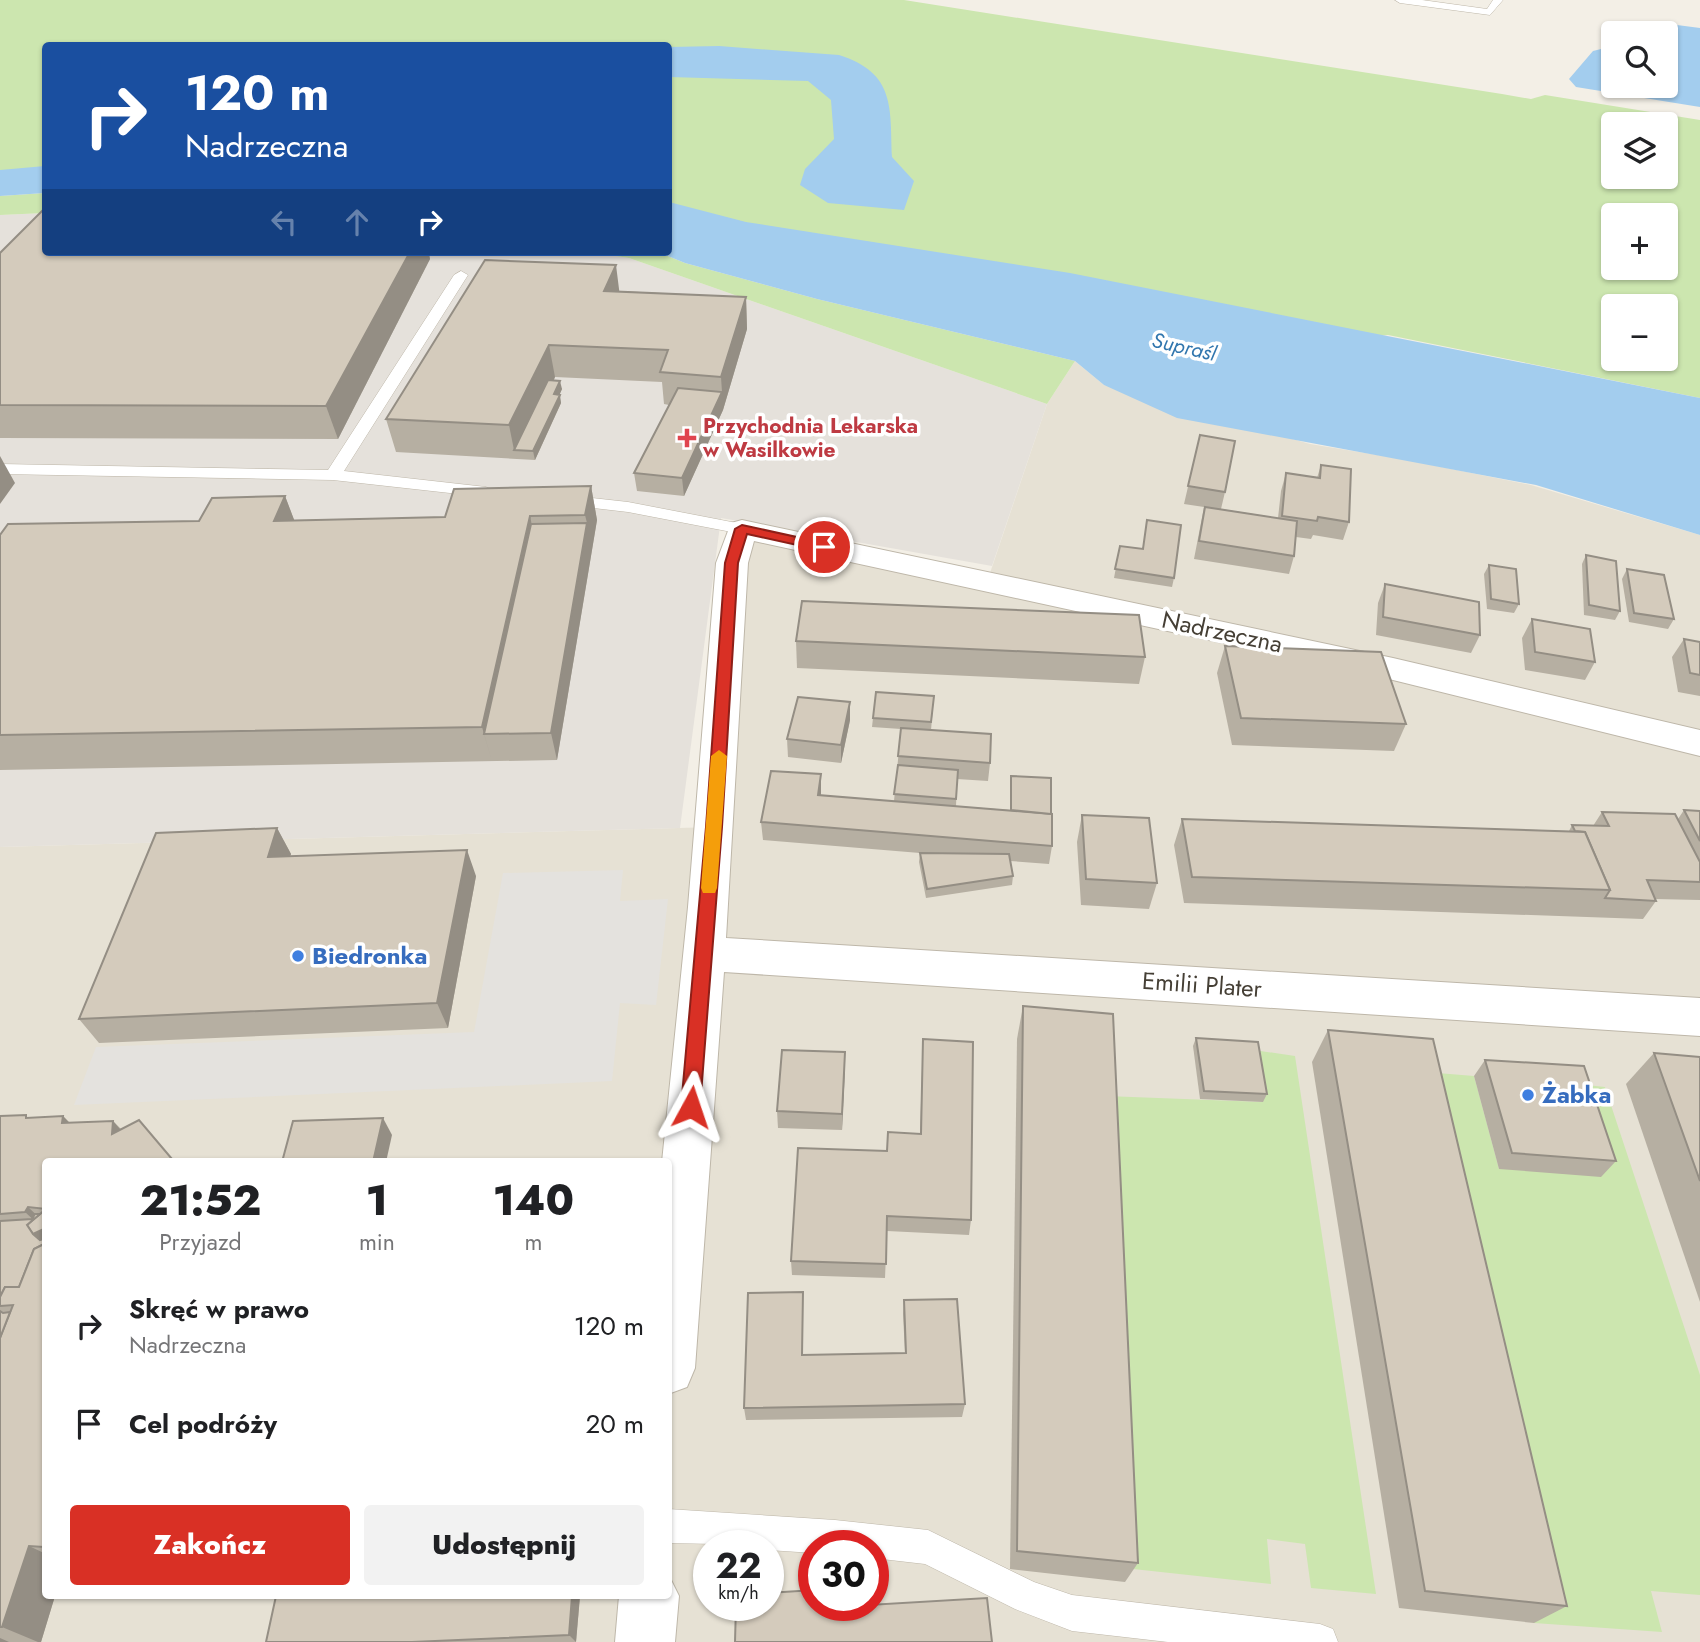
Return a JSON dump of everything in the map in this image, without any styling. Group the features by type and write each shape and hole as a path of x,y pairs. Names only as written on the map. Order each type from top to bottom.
{"street":[{"name":"Nadrzeczna","path":"742,529 1393,669 1700,743"},
{"path":"672,1322 704,954 732,563 742,529"},
{"name":"Emilii Plater","path":"704,954 1700,1017"},
{"path":"645,1642 649,1599"}],"lane":[{"path":"1400,0 1490,12 1498,0"},
{"path":"333,475 461,275"},
{"path":"0,469 333,475 508,494"},
{"path":"548,499 628,507 742,529"},
{"path":"672,1526 835,1537 928,1548 1017,1593 1072,1613 1320,1642"}],"shaded area":[{"path":"42,213 42,256 629,258 1047,404 992,566 721,518 680,828 0,847 0,215"},
{"path":"1075,361 1104,385 1310,444 1531,485 1700,535 1700,1642 0,1642 0,847 714,827 742,529 987,582 1047,404"},
{"path":"623,870 620,901 668,899 656,1005 620,1003 612,1081 74,1105 96,1047 474,1032 503,873"}],"green space":[{"path":"0,0 904,0 1531,99 1545,95 1650,112 1601,112 1601,189 1678,189 1678,116 1700,120 1700,398 1388,335 1338,340 672,212 672,42 42,42 42,179 0,183"},
{"path":"42,193 42,213 0,215 0,196"},
{"path":"616,256 668,256 817,299 1075,361 1047,404 629,258"},
{"path":"1254,1050 1295,1056 1376,1594 1311,1588 1305,1544 1267,1539 1271,1584 1124,1568 1106,1096 1262,1102"},
{"path":"1413,1071 1474,1076 1499,1169 1568,1083 1605,1087 1700,1375 1700,1595 1651,1591 1662,1632 1534,1623"}],"water":[{"path":"1678,25 1700,28 1700,107 1644,98 1678,98"},
{"path":"719,46 839,55 871,72 886,94 891,123 892,157 914,181 904,210 828,203 800,185 805,169 834,139 831,100 808,81 672,77 672,47"},
{"path":"1601,49 1601,91 1576,87 1569,79 1593,51"},
{"path":"42,166 42,193 0,196 0,170"},
{"name":"Supraśl","path":"672,203 746,222 1070,273 1700,398 1700,535 1536,485 1177,418 1104,385 1075,361 817,299 668,256 672,256"}],"building":[{"path":"42,211 42,256 408,256 326,406 0,405 0,253"},
{"path":"485,260 616,265 604,291 746,297 721,377 660,372 668,350 549,345 509,425 386,419"},
{"path":"548,380 560,381 554,394 560,395 533,451 514,450"},
{"path":"678,388 722,392 682,478 634,473"},
{"path":"1200,435 1235,441 1225,492 1188,486"},
{"path":"1321,465 1351,469 1349,522 1318,517 1317,521 1282,516 1286,473 1320,478"},
{"path":"591,486 585,515 530,516 482,727 0,735 0,535 8,524 199,521 212,498 285,496 274,521 445,517 454,489"},
{"path":"1205,507 1297,521 1294,556 1199,541"},
{"path":"1147,520 1181,525 1174,578 1115,569 1120,546 1143,549"},
{"path":"587,523 551,733 484,734 531,524"},
{"path":"1586,555 1616,561 1620,611 1589,605"},
{"path":"1489,565 1516,569 1519,604 1491,599"},
{"path":"1627,569 1664,575 1674,619 1634,613"},
{"path":"1385,584 1479,602 1480,635 1383,617"},
{"path":"802,601 1139,615 1145,657 796,641"},
{"path":"1532,619 1590,629 1595,662 1535,652"},
{"path":"1684,639 1700,642 1700,675 1690,673"},
{"path":"1225,646 1381,652 1406,724 1241,718"},
{"path":"876,692 934,696 931,722 873,718"},
{"path":"798,697 850,702 841,745 787,739"},
{"path":"901,728 991,734 990,763 898,756"},
{"path":"898,765 958,770 956,799 894,794"},
{"path":"771,771 821,774 818,795 1052,814 1052,846 761,822"},
{"path":"1011,776 1051,778 1051,814 1011,810"},
{"path":"1684,810 1700,811 1700,841"},
{"path":"1602,812 1675,814 1700,862 1700,882 1647,880 1656,901 1605,898 1610,890 1585,832 1575,831 1572,825 1609,826"},
{"path":"1082,815 1149,818 1157,883 1086,879"},
{"path":"1182,819 1585,832 1610,890 1192,877"},
{"name":"Biedronka","path":"277,828 268,857 467,850 437,1003 79,1019 156,833"},
{"path":"920,853 1009,854 1013,876 927,889"},
{"path":"1023,1006 1113,1014 1138,1563 1017,1551"},
{"path":"1328,1030 1433,1039 1567,1606 1425,1591"},
{"path":"1196,1038 1258,1042 1267,1094 1204,1091"},
{"path":"923,1039 973,1042 971,1220 887,1216 886,1264 791,1261 798,1148 887,1151 888,1132 921,1134"},
{"path":"782,1050 845,1052 842,1114 777,1111"},
{"path":"1654,1053 1700,1057 1700,1181"},
{"path":"1485,1060 1584,1066 1616,1161 1512,1153"},
{"path":"0,1116 63,1116 62,1123 113,1121 112,1134 139,1120 171,1158 42,1158 42,1209 28,1207 25,1212 0,1214"},
{"path":"383,1118 374,1158 283,1158 293,1121"},
{"path":"42,1212 42,1230 33,1234 27,1225"},
{"path":"35,1214 40,1214 27,1225 33,1234 42,1239 42,1245 34,1249 19,1287 5,1287 0,1297 0,1221 32,1219"},
{"path":"42,1245 42,1547 29,1546 0,1627 0,1338 13,1305 0,1306 0,1297 5,1287 19,1287 34,1249"},
{"path":"803,1292 802,1355 906,1353 904,1300 957,1299 965,1404 744,1408 748,1293"},
{"path":"0,1311 10,1312 0,1338"},
{"path":"798,1591 798,1621 889,1621 889,1604 987,1598 992,1642 735,1642 736,1621 784,1621 784,1592"},
{"path":"275,1599 572,1599 569,1635 412,1642 266,1642"}],"slow traffic":[{"path":"709,888 719,756"}],"place":[{"name":"Przychodnia Lekarska w Wasilkowie","path":"687,438"},
{"name":"Biedronka","path":"298,956"},
{"name":"Żabka","path":"1528,1095"}],"route":[{"path":"691,1107 732,563 742,529 824,547"}]}
